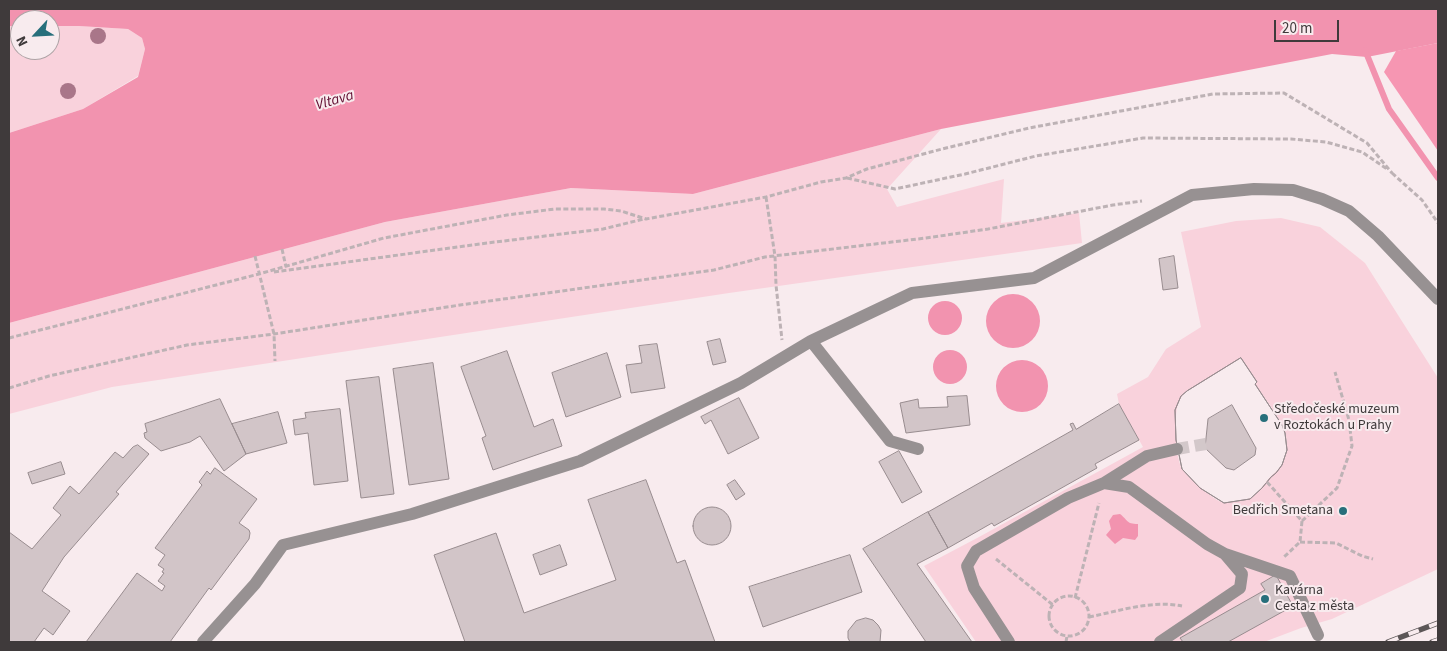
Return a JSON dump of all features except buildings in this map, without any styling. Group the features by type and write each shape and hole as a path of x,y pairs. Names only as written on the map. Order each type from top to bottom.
{"street":[{"path":"203,642 254,584 283,545 412,514 580,461 741,383 811,341 912,293 1034,278 1192,195 1254,189 1293,190 1322,199 1349,211 1378,236 1438,299"},
{"path":"811,341 890,441 918,449"},
{"path":"1009,642 974,588 967,566 976,551 1068,498 1104,483 1147,456 1177,450"},
{"path":"1104,483 1129,487 1207,544 1225,554 1290,576 1318,635"},
{"path":"1160,642 1240,588 1242,574 1225,554"}],"path":[{"path":"259,274 603,229 646,219 766,197 821,182 846,178 867,168 1029,128 1213,94 1284,93 1367,143 1392,173"},
{"path":"846,178 895,189 1036,156 1144,138 1291,139 1326,142 1362,152 1392,173 1422,200 1438,223"},
{"path":"766,197 775,256 776,285 784,357"},
{"path":"9,388 49,376 187,345 714,270 775,256 962,233 1142,201"},
{"path":"9,338 286,267 384,238 507,215 555,209 604,209 622,211 646,219"},
{"path":"282,249 286,267"},
{"path":"255,256 274,334 275,361"},
{"path":"1270,569 1300,542 1302,521 1337,488 1352,446 1349,420 1334,372"},
{"path":"1267,482 1302,521"},
{"path":"1075,598 1104,483"},
{"path":"1300,542 1336,543 1373,560"},
{"path":"982,548 1053,605"},
{"path":"1068,596 1075,598 1085,605 1089,617 1084,629 1079,634 1067,636 1055,631 1051,626 1049,613 1055,602 1068,596"},
{"path":"1089,617 1146,605 1169,603 1206,611"},
{"path":"1066,642 1067,636"}],"shaded area":[{"path":"9,26 10,60 60,60 60,26 128,29 142,38 145,49 138,76 83,109 9,133"},
{"path":"1438,43 1438,151 1384,72 1396,51"},
{"path":"941,129 887,189 897,207 1004,179 1001,223 1079,213 1082,243 729,293 112,387 9,414 9,323 385,222 571,188 693,194"},
{"path":"1281,218 1320,227 1365,263 1438,378 1438,569 1332,619 1264,642 976,642 924,566 1143,447 1119,404 1117,394 1148,377 1166,349 1201,327 1181,232 1236,221","holes":["1241,358 1257,382 1255,384 1277,416 1284,430 1287,442 1285,459 1253,496 1245,500 1224,503 1201,488 1181,467 1176,441 1178,405 1187,391"]}],"water":[{"name":"Vltava","path":"9,9 1438,9 1438,43 1367,57 1332,54 941,129 693,194 571,188 385,222 9,323 9,133 83,109 138,77 145,49 142,38 128,29 60,26 60,10 10,10 9,26"},
{"path":"1008,294 1018,294 1028,298 1036,306 1040,321 1036,336 1028,344 1018,348 1008,348 998,344 990,336 986,326 986,316 990,306 998,298"},
{"path":"945,301 957,306 962,318 957,330 945,335 933,330 928,318 933,306"},
{"path":"950,350 962,355 967,367 962,379 950,384 938,379 933,367 938,355"},
{"path":"1022,360 1032,362 1040,368 1046,376 1048,386 1046,396 1040,404 1032,410 1022,412 1012,410 1004,404 998,396 996,386 998,376 1004,368 1012,362"},
{"path":"1120,514 1129,522 1138,524 1138,536 1135,540 1123,538 1115,544 1106,535 1111,529 1109,521 1113,515"}],"waterway":[{"path":"1365,50 1389,109 1438,178"}],"tunnel":[{"path":"1177,449 1206,444"}],"railway":[{"path":"1388,642 1438,623"},
{"path":"1432,642 1438,640"}],"place":[{"name":"Středočeské muzeum v Roztokách u Prahy","path":"1264,418"},
{"name":"Bedřich Smetana","path":"1343,511"},
{"name":"Kavárna Cesta z města","path":"1265,599"}]}
